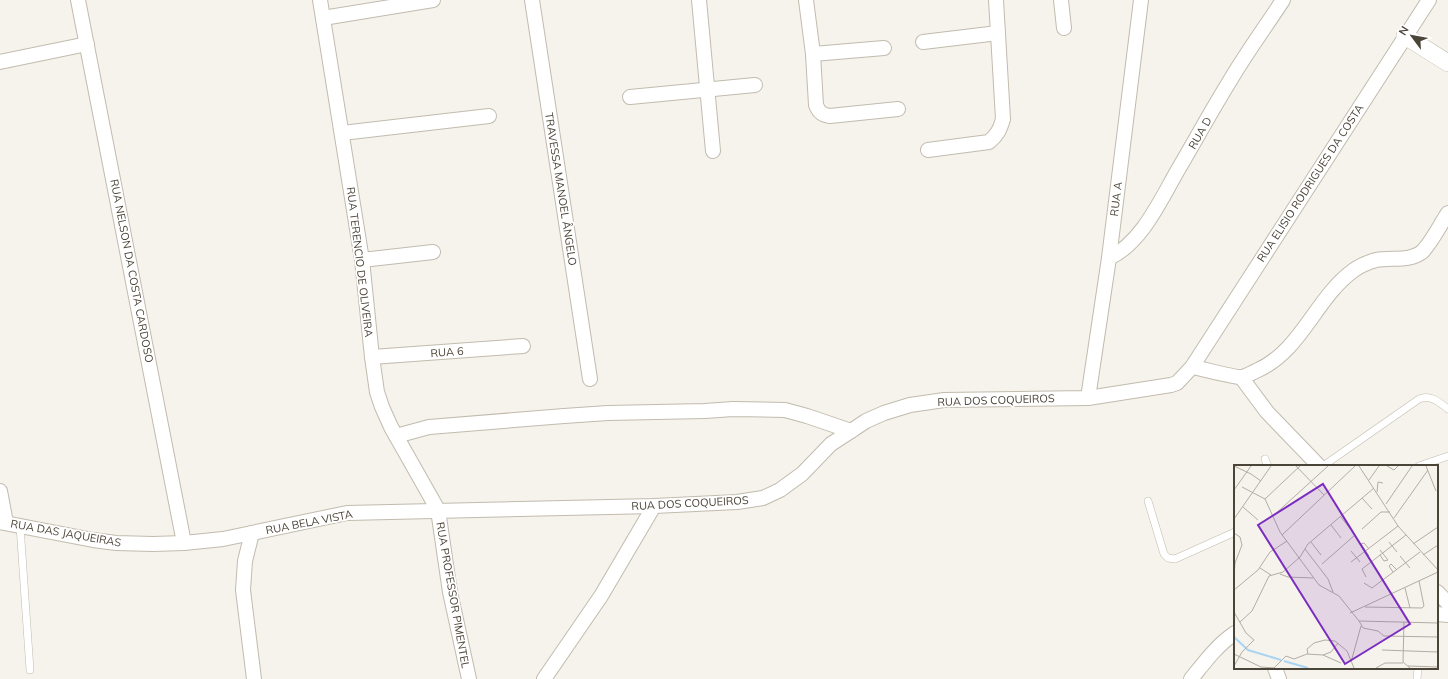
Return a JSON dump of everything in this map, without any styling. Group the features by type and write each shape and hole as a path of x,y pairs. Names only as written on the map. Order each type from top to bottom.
{"street":[{"name":"RUA NELSON DA COSTA CARDOSO","path":"78,0 184,543"},
{"name":"RUA TERENCIO DE OLIVEIRA","path":"320,0 362,260 377,392 382,407 396,436 438,510"},
{"path":"323,18 433,0"},
{"name":"TRAVESSA MANOEL ÂNGELO","path":"532,0 590,379"},
{"path":"700,0 713,151"},
{"path":"806,0 816,105 818,110 823,115 830,116 898,109"},
{"path":"928,150 989,142 997,136 1003,119 996,0"},
{"path":"1061,0 1064,28"},
{"name":"RUA A","path":"1088,398 1108,258 1141,0"},
{"name":"RUA D","path":"1108,258 1119,253 1129,245 1150,218 1232,78 1283,0"},
{"name":"RUA ELISIO RODRIGUES DA COSTA","path":"1192,367 1429,0"},
{"path":"923,42 998,33"},
{"path":"1405,36 1448,63"},
{"path":"0,62 87,44"},
{"path":"812,54 884,48"},
{"path":"630,96 755,85"},
{"path":"342,133 488,116"},
{"path":"1192,367 1241,377 1263,368 1287,349 1300,334 1335,286 1343,278 1356,269 1377,260 1411,258 1422,251 1430,242 1448,213"},
{"path":"362,260 432,252"},
{"name":"RUA 6","path":"372,357 523,346"},
{"name":"RUA DOS COQUEIROS","path":"438,510 654,506 737,502 763,498 780,490 802,474 831,444 851,430 884,413 910,405 937,401 1088,398 1171,385 1177,382 1192,367"},
{"path":"1241,377 1267,412 1318,465"},
{"path":"396,436 429,427 564,416 733,409 785,410 851,430"},
{"path":"0,491 3,522"},
{"path":"544,679 601,596 654,506"},
{"name":"RUA BELA VISTA","path":"252,533 347,513 438,510"},
{"name":"RUA PROFESSOR PIMENTEL","path":"438,510 450,592 468,679"},
{"name":"RUA DAS JAQUEIRAS","path":"3,522 116,543 184,543 222,539 252,533"},
{"path":"252,533 245,561 242,590 254,679"},
{"path":"1438,593 1448,603"},
{"path":"1438,614 1448,615"},
{"path":"1191,679 1212,654 1234,634"},
{"path":"1275,669 1279,679"}],"lane":[{"path":"1324,465 1422,397 1431,398 1448,409"},
{"path":"1422,465 1448,456"},
{"path":"1148,501 1164,554 1168,558 1175,559 1234,532"},
{"path":"20,526 30,670"},
{"path":"1417,679 1418,669"}]}
